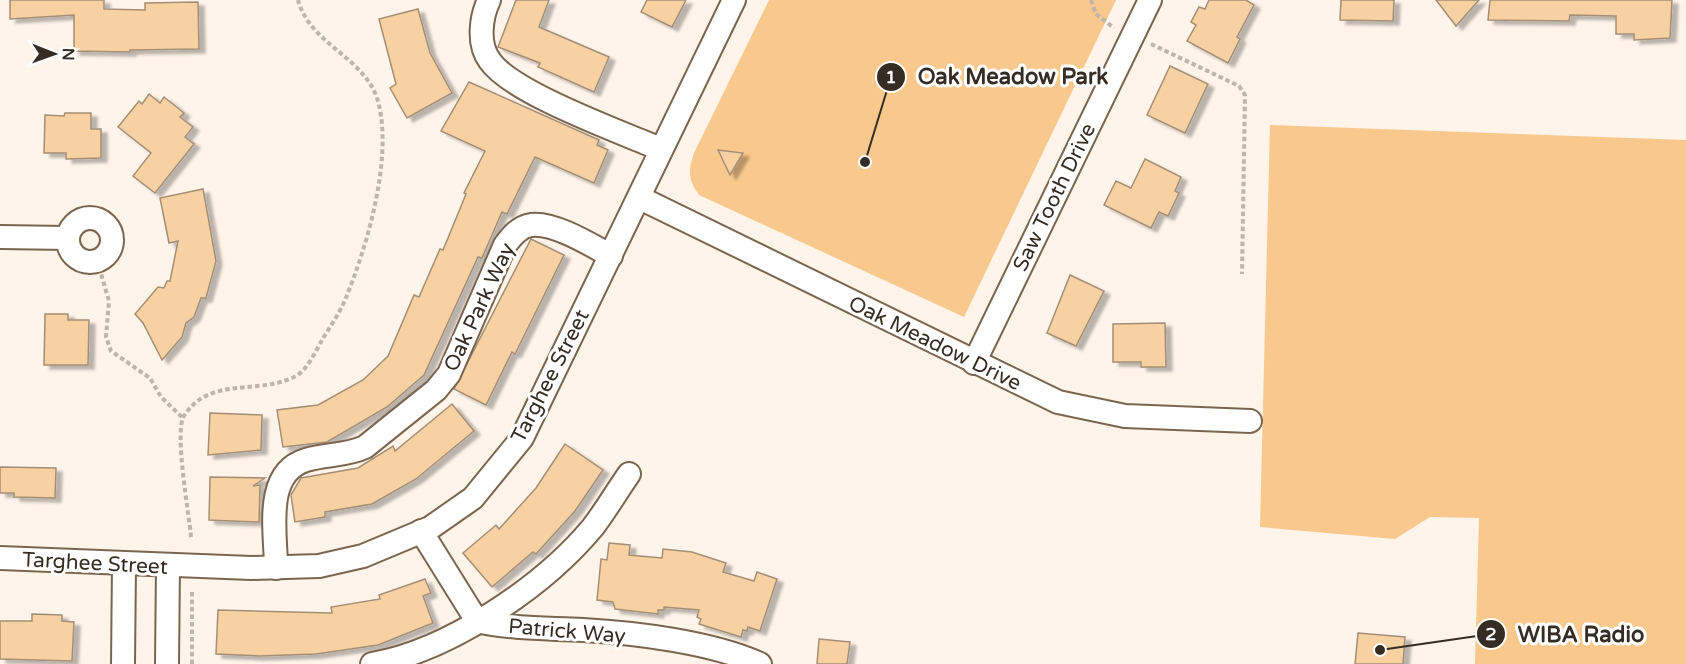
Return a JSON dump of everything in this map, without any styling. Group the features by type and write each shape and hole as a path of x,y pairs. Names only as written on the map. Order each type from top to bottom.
{"street":[{"path":"489,0 484,11 481,35 489,61 525,90 660,149"},
{"name":"Targhee Street","path":"0,558 168,566 276,568 319,566 363,556 421,531 473,498 522,438 734,0"},
{"name":"Saw Tooth Drive","path":"974,363 1149,0"},
{"name":"Oak Meadow Drive","path":"640,198 1058,402 1114,414 1250,421"},
{"path":"91,217 104,223 111,234 112,242 105,255 97,260 84,261 71,253 67,238 78,220 91,217"},
{"name":"Oak Park Way","path":"276,568 276,495 280,480 291,466 306,460 354,453 365,447 436,390 449,374 505,245 516,231 530,225 549,226 611,256"},
{"path":"0,237 67,238"},
{"path":"372,664 428,648 519,596 566,557 594,525 629,474"},
{"path":"421,531 477,621"},
{"path":"123,664 124,564"},
{"path":"167,664 168,566"},
{"name":"Patrick Way","path":"477,621 507,628 585,630 710,647 759,664"}],"path":[{"path":"191,537 181,447 183,418 197,400 212,391 267,384 297,376 314,355 345,301 367,235 380,171 383,128 374,87 361,69 319,36 306,20 298,0"},
{"path":"1091,0 1095,15 1107,24 1239,86 1245,95 1242,273"},
{"path":"97,260 109,301 106,337 111,351 150,378 161,397 183,418"},
{"path":"192,592 192,664"}],"shaded area":[{"path":"769,0 1116,0 964,317 699,195 695,190 690,175 694,153"},
{"path":"1270,125 1686,140 1686,664 1475,664 1479,518 1430,517 1395,539 1260,527"}],"building":[{"path":"10,0 104,0 104,9 145,10 145,3 198,2 199,49 130,50 130,52 74,51 74,15 10,19"},
{"path":"516,0 549,0 539,27 609,57 594,92 538,67 540,63 498,47"},
{"path":"647,0 686,0 672,27 641,12"},
{"path":"1209,0 1246,0 1254,5 1237,37 1240,39 1228,63 1187,41 1196,25 1191,22 1199,7 1205,9"},
{"path":"1341,0 1394,0 1393,21 1340,20"},
{"path":"1436,0 1479,0 1456,26"},
{"path":"1490,0 1672,0 1670,38 1634,40 1634,34 1616,34 1616,16 1570,15 1569,21 1488,20"},
{"path":"418,9 430,53 452,93 407,118 390,88 396,84 379,19"},
{"path":"1170,66 1208,84 1185,133 1147,115"},
{"path":"469,82 599,140 597,145 608,150 594,183 535,157 507,214 502,212 482,258 478,257 424,375 387,407 327,442 283,447 277,410 318,405 363,380 388,356 414,295 419,297 440,249 443,250 466,194 464,193 485,151 441,131"},
{"path":"149,94 160,103 164,97 184,113 180,117 193,127 185,137 194,144 155,193 133,176 151,153 118,127 139,101 142,104"},
{"path":"65,113 91,113 91,129 101,129 101,158 66,159 66,153 44,153 45,115 64,116"},
{"path":"718,150 743,153 730,175"},
{"path":"1145,159 1181,177 1175,191 1179,193 1168,216 1159,212 1151,228 1104,205 1116,181 1131,188"},
{"path":"203,189 216,261 206,298 201,298 194,317 186,323 182,337 162,360 143,323 135,314 158,287 164,288 167,281 170,281 178,241 169,243 160,198"},
{"path":"531,239 564,255 515,354 512,352 486,405 454,389"},
{"path":"1070,275 1104,291 1076,346 1047,333"},
{"path":"45,314 68,314 68,320 89,320 88,365 44,365"},
{"path":"1165,323 1166,367 1141,367 1141,362 1113,362 1113,324"},
{"path":"452,404 474,431 416,479 372,504 325,512 325,517 295,522 291,495 301,478 358,468 393,446 395,451"},
{"path":"210,413 262,415 261,450 208,455"},
{"path":"565,444 603,470 575,511 536,554 533,552 492,587 463,553 496,525 499,529 536,488"},
{"path":"0,467 56,468 55,498 14,497 14,493 0,493"},
{"path":"210,477 265,478 253,486 260,485 259,522 209,520"},
{"path":"609,543 630,545 629,555 662,558 663,549 692,552 726,563 723,572 754,581 757,572 777,579 760,631 748,627 747,631 743,630 741,637 699,624 701,619 697,617 699,610 664,607 664,610 658,610 658,614 615,609 613,602 597,600 601,559 607,560"},
{"path":"425,579 431,593 423,596 433,623 378,645 316,654 259,656 216,654 218,610 332,613 331,607 380,599 379,595"},
{"path":"32,614 62,615 62,621 74,622 72,661 0,659 0,621 32,621"},
{"path":"1358,633 1405,637 1403,664 1355,664"},
{"path":"819,639 850,642 847,664 817,664"}],"place":[{"name":"Oak Meadow Park","path":"865,162"},
{"name":"WIBA Radio","path":"1380,650"}]}
